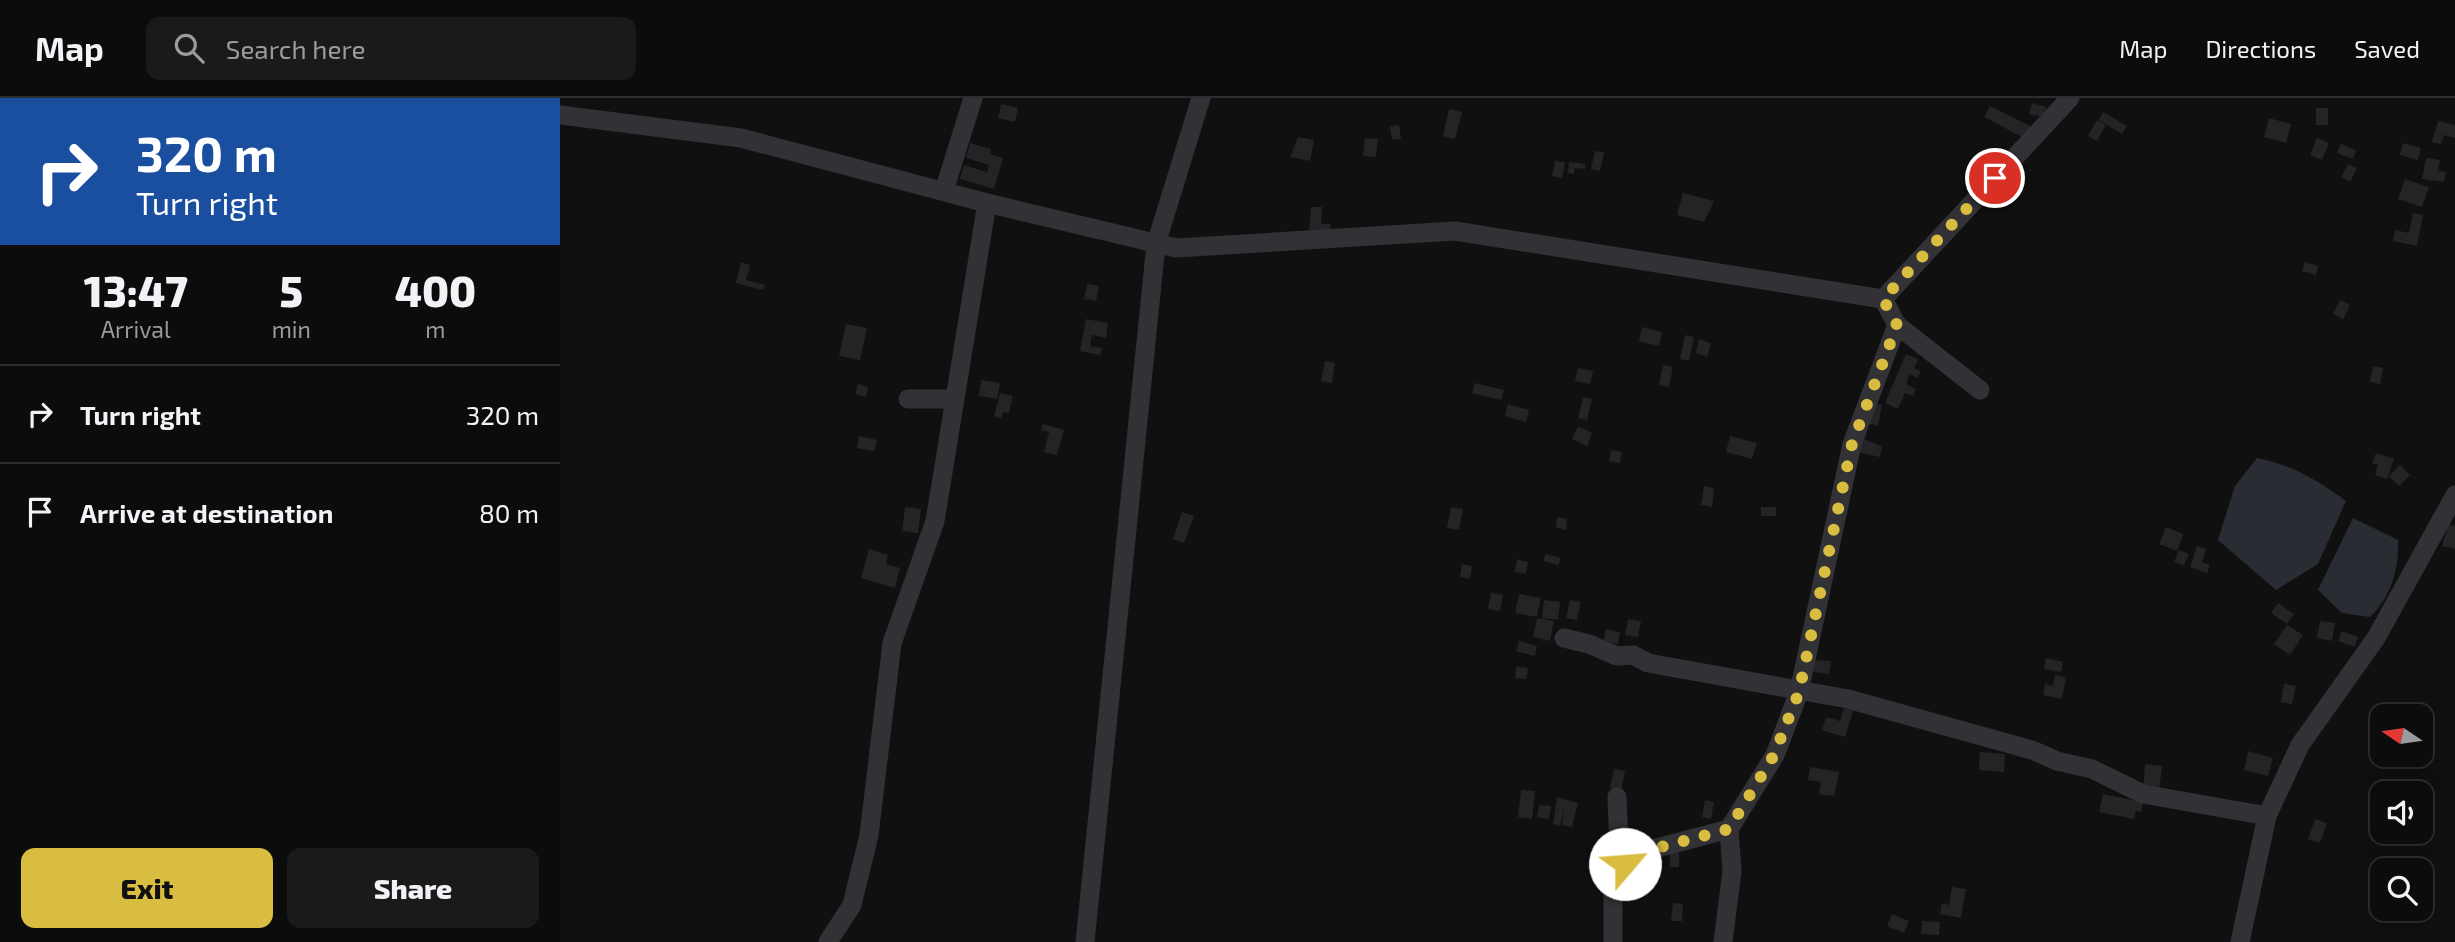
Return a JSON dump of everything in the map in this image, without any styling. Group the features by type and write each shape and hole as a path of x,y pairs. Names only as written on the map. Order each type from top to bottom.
{"street":[{"path":"944,191 973,98"},
{"path":"1085,942 1156,244 1201,98"},
{"path":"1883,299 2070,98"},
{"path":"560,115 741,138 986,203 1176,247 1455,231 1883,299"},
{"path":"828,942 852,905 869,835 892,643 935,521 986,203"},
{"path":"1883,299 1897,325 1980,390"},
{"path":"1723,942 1732,872 1729,829 1774,755 1799,692 1852,444 1897,325"},
{"path":"908,399 954,399"},
{"path":"2240,942 2267,816 2300,745 2376,638 2455,495"},
{"path":"1564,638 1589,644 1617,656 1633,655 1648,663 1848,699 2092,769 2143,794 2267,816"},
{"path":"1617,797 1619,848 1625,864"},
{"path":"1613,942 1613,880 1634,854 1729,829"}],"shaded area":[{"path":"2257,458 2304,474 2346,501 2318,564 2276,590 2218,540 2235,486"},
{"path":"2353,518 2398,540 2397,562 2392,582 2370,617 2342,613 2318,590"}],"building":[{"path":"2032,103 2046,107 2043,117 2029,114"},
{"path":"1001,104 1018,108 1015,122 998,118"},
{"path":"1990,106 2032,127 2026,139 1984,117"},
{"path":"2316,108 2328,108 2328,125 2316,125"},
{"path":"1449,109 1462,112 1455,139 1443,136"},
{"path":"2103,112 2127,126 2122,134 2099,120"},
{"path":"2269,118 2291,124 2286,143 2264,137"},
{"path":"2097,120 2106,125 2097,141 2088,136"},
{"path":"2438,121 2455,125 2455,138 2444,135 2441,144 2432,142"},
{"path":"1399,125 1401,139 1392,140 1390,126"},
{"path":"1298,137 1314,140 1310,161 1290,157"},
{"path":"1365,138 1378,139 1376,157 1363,156"},
{"path":"2317,138 2329,143 2322,160 2310,155"},
{"path":"970,143 991,149 990,154 1003,158 994,189 960,179 964,165 987,172 989,165 966,158"},
{"path":"2403,143 2421,148 2418,160 2400,155"},
{"path":"2341,144 2356,150 2353,159 2337,153"},
{"path":"1595,151 1604,152 1600,171 1591,169"},
{"path":"2426,158 2440,160 2438,171 2446,172 2444,182 2422,179"},
{"path":"1555,161 1565,162 1562,178 1552,176"},
{"path":"1569,162 1585,164 1585,169 1575,168 1574,174 1568,173"},
{"path":"2348,164 2357,168 2350,182 2341,177"},
{"path":"2405,179 2429,187 2422,207 2398,199"},
{"path":"1683,193 1714,201 1704,222 1677,215"},
{"path":"1311,207 1322,207 1321,224 1331,224 1330,234 1309,233"},
{"path":"2413,213 2423,215 2417,246 2393,241 2395,230 2409,233"},
{"path":"741,262 750,265 746,280 765,285 763,290 736,283"},
{"path":"2305,262 2318,266 2316,275 2302,271"},
{"path":"1087,284 1099,286 1096,301 1084,299"},
{"path":"2340,300 2350,305 2343,319 2333,314"},
{"path":"1086,319 1108,323 1106,338 1092,335 1090,346 1102,348 1100,355 1080,351"},
{"path":"846,324 867,328 860,360 839,356"},
{"path":"1642,327 1662,332 1659,346 1639,341"},
{"path":"1685,335 1694,337 1689,361 1680,359"},
{"path":"1699,339 1711,343 1707,357 1696,353"},
{"path":"1906,354 1918,359 1914,368 1921,371 1918,378 1910,374 1906,384 1916,389 1913,396 1905,393 1898,409 1885,403"},
{"path":"1325,361 1335,363 1332,383 1321,381"},
{"path":"1663,365 1673,367 1669,387 1659,385"},
{"path":"2373,366 2383,368 2380,384 2370,382"},
{"path":"1578,368 1593,371 1590,384 1575,381"},
{"path":"981,380 1000,383 997,399 979,396"},
{"path":"1475,383 1504,390 1501,400 1472,393"},
{"path":"858,384 868,387 866,397 855,394"},
{"path":"1000,393 1013,396 1009,413 1003,412 1001,418 994,417"},
{"path":"1583,397 1592,399 1587,420 1578,418"},
{"path":"1871,403 1882,405 1878,426 1866,423"},
{"path":"1508,404 1529,410 1526,422 1505,416"},
{"path":"1043,424 1064,430 1057,455 1044,452 1049,432 1041,430"},
{"path":"1578,426 1592,433 1587,446 1572,439"},
{"path":"859,436 877,440 874,451 857,448"},
{"path":"1730,436 1757,443 1752,459 1726,452"},
{"path":"1862,438 1882,447 1880,457 1858,452"},
{"path":"1611,450 1622,452 1620,463 1609,461"},
{"path":"2376,453 2394,459 2387,479 2375,475 2378,465 2372,463"},
{"path":"2400,465 2410,475 2399,486 2389,476"},
{"path":"1704,486 1714,488 1712,507 1701,505"},
{"path":"905,507 921,509 918,533 902,531"},
{"path":"1451,507 1463,509 1459,530 1447,528"},
{"path":"1761,507 1776,507 1776,516 1761,516"},
{"path":"1182,512 1194,516 1184,543 1173,539"},
{"path":"1557,517 1567,519 1566,530 1556,528"},
{"path":"2448,525 2455,526 2455,549 2442,546"},
{"path":"2166,527 2183,534 2177,551 2159,544"},
{"path":"2197,546 2206,549 2202,562 2210,565 2207,573 2190,567"},
{"path":"869,549 888,555 886,564 900,568 895,588 861,578"},
{"path":"2179,550 2189,554 2184,566 2174,562"},
{"path":"1546,554 1561,558 1558,565 1543,561"},
{"path":"1517,559 1528,562 1526,574 1515,572"},
{"path":"1462,564 1472,566 1470,579 1460,577"},
{"path":"1491,593 1503,595 1500,611 1488,609"},
{"path":"1519,594 1541,598 1537,617 1515,613"},
{"path":"1544,600 1560,602 1558,620 1542,618"},
{"path":"1570,600 1581,602 1577,620 1566,618"},
{"path":"2278,603 2294,614 2287,624 2271,613"},
{"path":"1537,618 1554,621 1550,641 1533,637"},
{"path":"1628,619 1641,621 1638,637 1625,635"},
{"path":"2320,621 2335,623 2332,641 2317,638"},
{"path":"2287,625 2303,635 2290,655 2274,644"},
{"path":"1606,629 1620,632 1618,644 1603,642"},
{"path":"2342,631 2358,637 2355,647 2338,641"},
{"path":"1519,641 1537,646 1535,656 1516,651"},
{"path":"2046,658 2063,662 2061,672 2044,669"},
{"path":"1815,660 1831,661 1829,674 1813,672"},
{"path":"1516,667 1528,668 1526,679 1515,678"},
{"path":"2055,675 2066,677 2062,699 2043,695 2045,684 2053,686"},
{"path":"2284,684 2296,686 2292,704 2281,702"},
{"path":"1844,708 1853,711 1845,737 1822,730 1826,717 1840,721"},
{"path":"2248,751 2273,758 2268,776 2244,770"},
{"path":"1980,752 2005,754 2004,772 1979,770"},
{"path":"2145,764 2162,766 2159,792 2143,791"},
{"path":"1810,767 1839,772 1834,796 1819,794 1821,782 1808,780"},
{"path":"1614,769 1625,771 1621,791 1610,788"},
{"path":"1521,790 1535,791 1532,819 1518,817"},
{"path":"2103,794 2143,802 2141,812 2136,811 2134,819 2099,812"},
{"path":"1557,797 1578,803 1572,827 1562,825 1564,807 1560,826 1553,824"},
{"path":"1705,800 1714,802 1711,819 1702,817"},
{"path":"1539,805 1551,806 1549,819 1537,817"},
{"path":"2315,819 2327,823 2320,843 2308,839"},
{"path":"1670,852 1679,852 1679,867 1670,867"},
{"path":"1952,887 1966,889 1961,918 1940,914 1942,903 1949,905"},
{"path":"1673,903 1683,904 1682,921 1671,921"},
{"path":"1892,914 1909,921 1904,933 1887,926"},
{"path":"1922,921 1940,922 1939,935 1921,934"}],"route":[{"path":"1625,864 1634,854 1729,829 1774,755 1799,692 1852,444 1897,325 1883,299 1995,178"}]}
